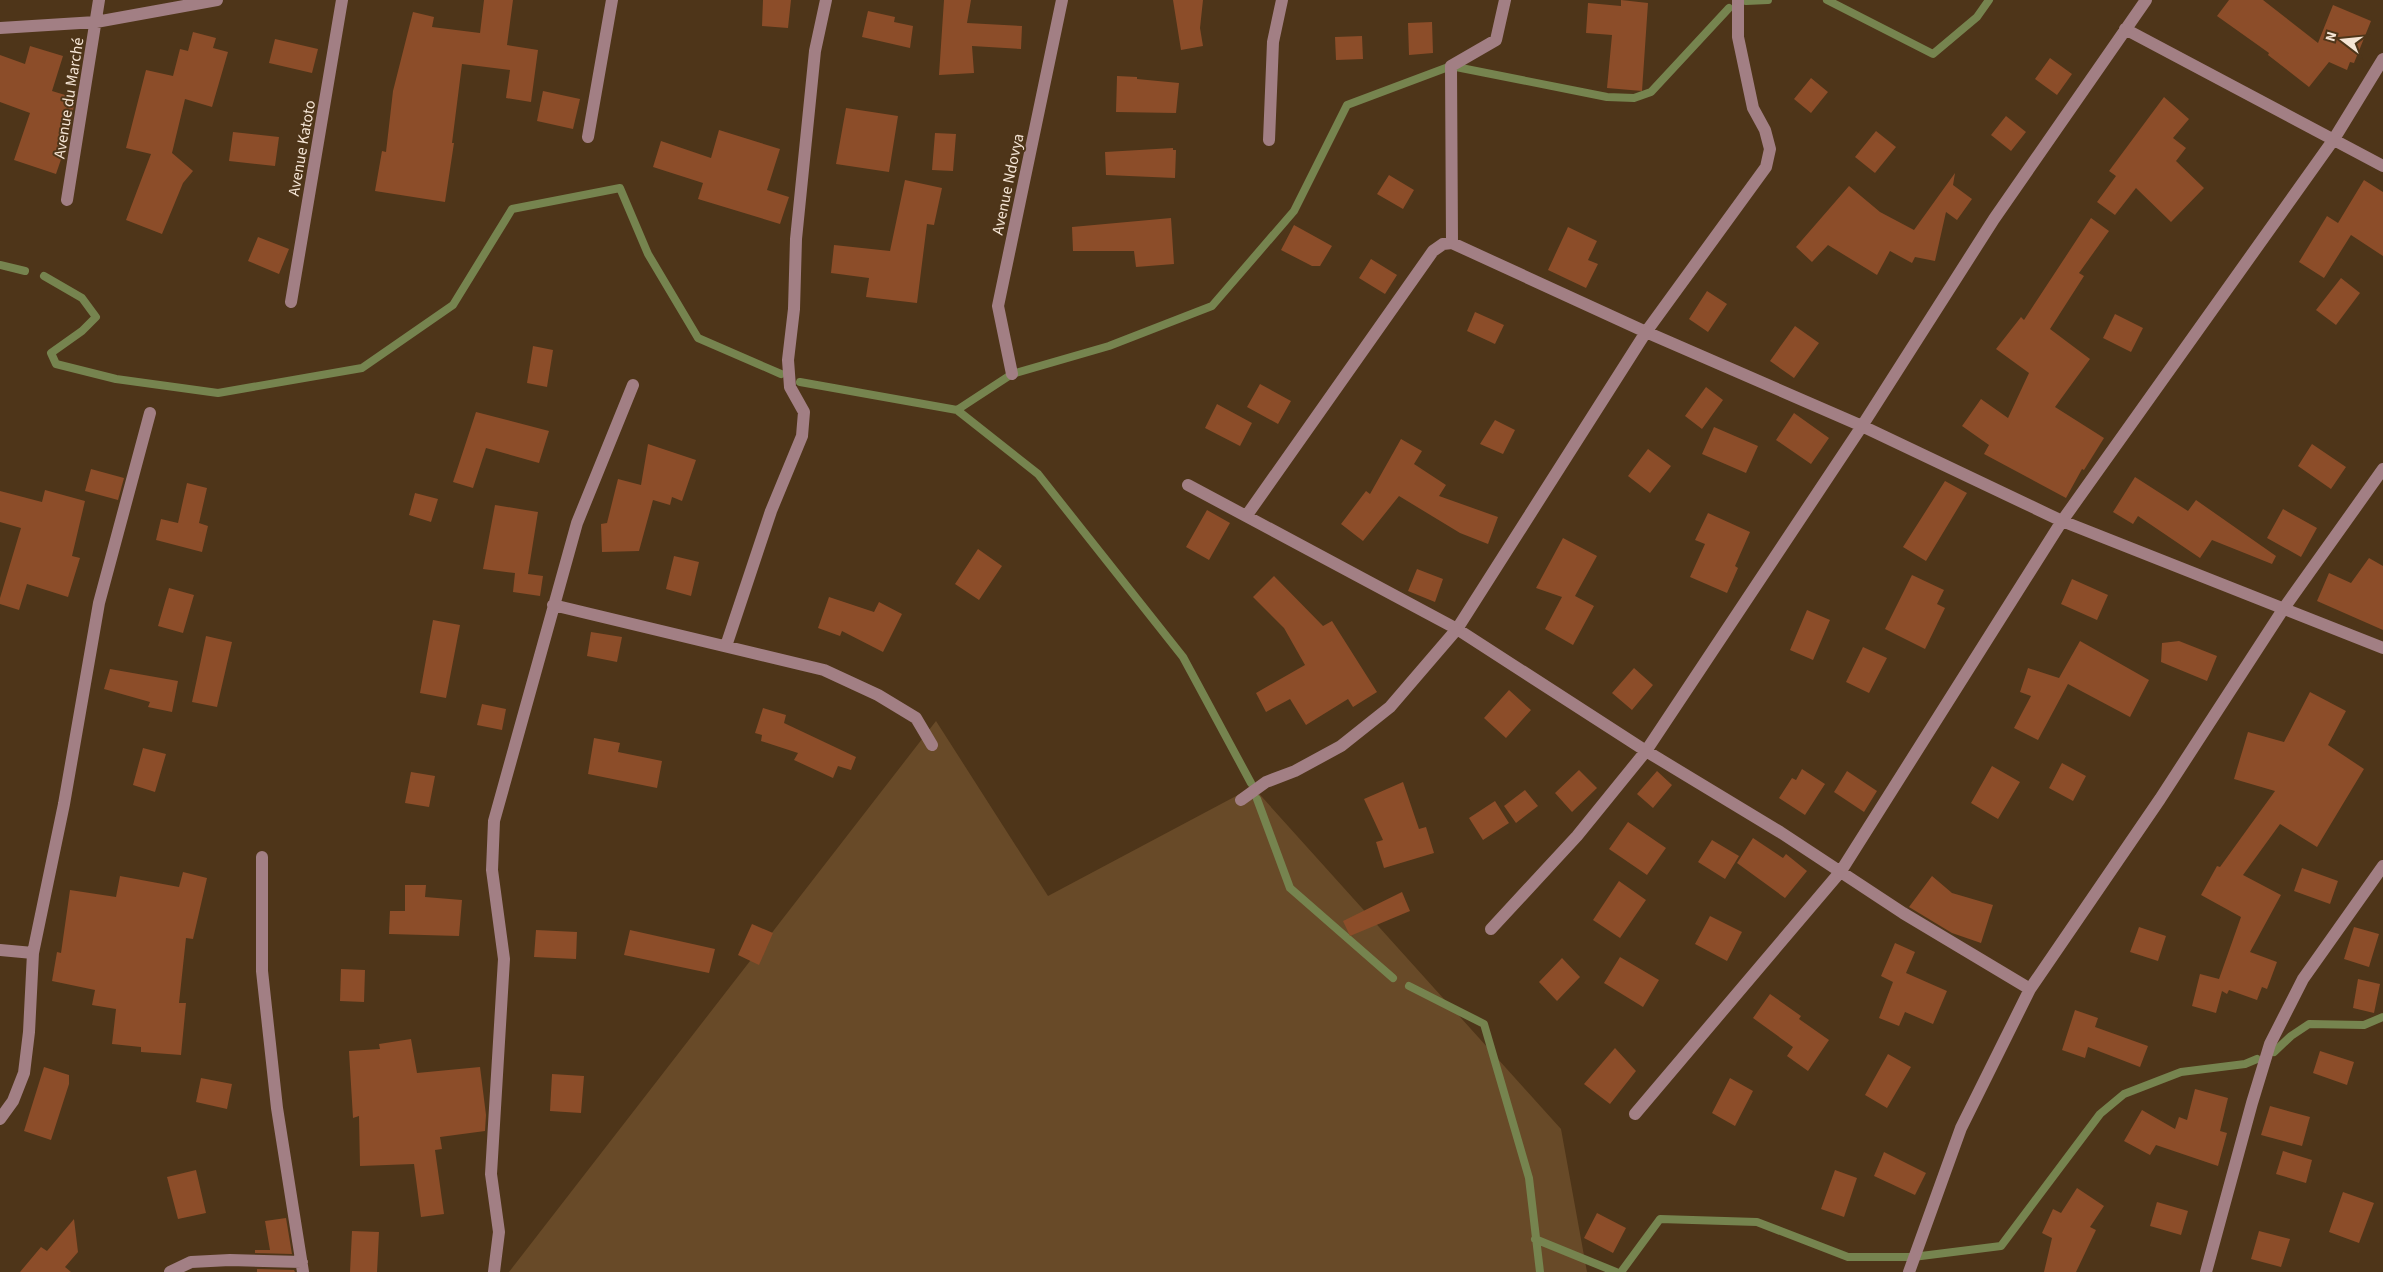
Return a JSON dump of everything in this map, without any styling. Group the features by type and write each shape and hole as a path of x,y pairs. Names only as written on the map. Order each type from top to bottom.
{"street":[{"name":"Avenue du Marché","path":"67,200 99,0"},
{"path":"0,28 96,22 217,0"},
{"name":"Avenue Katoto","path":"291,302 342,0"},
{"path":"588,137 612,0"},
{"path":"726,646 771,511 802,436 804,412 790,387 788,360 794,309 796,239 815,52 826,0"},
{"name":"Avenue Ndovya","path":"1012,374 998,306 1062,0"},
{"path":"1269,140 1273,42 1282,0"},
{"path":"1452,244 1451,66 1496,40 1504,0"},
{"path":"1241,800 1266,782 1295,771 1341,746 1390,707 1456,629 1646,332 1766,167 1770,149 1765,130 1753,108 1738,37 1738,0"},
{"path":"1491,929 1577,836 1646,751 1862,426 1994,219 2146,0"},
{"path":"2125,30 2383,166"},
{"path":"1635,1114 1841,871 2062,521 2334,139 2383,58"},
{"path":"1247,515 1433,251 1442,244 1452,244 1646,332 1862,426 2062,521 2383,648"},
{"path":"494,1272 499,1232 491,1174 504,959 492,870 494,820 577,523 633,385"},
{"path":"0,1119 13,1101 24,1072 30,1024 33,953 64,804 99,604 150,413"},
{"path":"1910,1268 1961,1128 2030,989 2154,807 2284,608 2383,469"},
{"path":"1188,485 1456,629 1646,751 1841,871 1903,913 2030,989"},
{"path":"553,605 824,670 878,695 916,718 932,745"},
{"path":"170,1272 191,1262 230,1260 302,1267 277,1108 262,971 262,857"},
{"path":"2206,1272 2270,1044 2303,978 2383,866"},
{"path":"0,950 33,953"}],"shaded area":[{"path":"936,721 1048,896 1253,787 1561,1129 1587,1272 509,1272"}],"building":[{"path":"484,0 513,0 507,45 538,50 531,102 506,98 510,70 462,64 452,143 454,143 445,202 375,191 382,151 386,152 393,91 413,12 434,17 432,27 480,33"},
{"path":"763,0 791,0 788,28 762,26"},
{"path":"944,0 971,0 967,23 1022,26 1021,49 972,46 974,73 939,75"},
{"path":"1173,0 1203,0 1200,28 1203,46 1181,50"},
{"path":"1621,0 1648,3 1642,91 1607,88 1612,35 1586,33 1588,3 1621,6"},
{"path":"2229,0 2263,0 2318,43 2333,5 2371,21 2354,63 2350,62 2347,70 2329,62 2309,87 2268,55 2269,53 2217,16"},
{"path":"868,11 895,17 894,22 913,26 910,48 862,37"},
{"path":"1432,22 1433,53 1409,55 1408,23"},
{"path":"193,32 216,38 213,48 228,52 212,107 185,99 172,153 193,171 183,183 162,234 126,220 151,154 126,148 146,70 173,76 180,49 188,51"},
{"path":"1362,36 1363,59 1336,60 1335,37"},
{"path":"275,39 318,49 312,73 269,63"},
{"path":"30,46 63,56 52,91 75,98 69,136 56,174 14,160 30,113 0,102 0,55 25,64"},
{"path":"2050,58 2072,74 2057,95 2035,79"},
{"path":"1117,76 1179,83 1176,113 1116,112"},
{"path":"1811,78 1828,92 1811,113 1794,99"},
{"path":"543,91 580,99 573,129 537,121"},
{"path":"2164,97 2189,119 2173,138 2186,148 2176,161 2204,188 2171,222 2136,188 2115,215 2097,202 2116,176 2109,171"},
{"path":"846,108 898,116 889,172 836,164"},
{"path":"2006,116 2026,132 2011,151 1991,135"},
{"path":"719,130 780,149 767,190 789,197 780,224 698,199 703,183 653,167 661,141 711,158"},
{"path":"1876,131 1896,147 1875,173 1855,157"},
{"path":"233,132 279,137 275,166 229,161"},
{"path":"935,133 956,134 953,171 932,170"},
{"path":"1173,148 1173,150 1176,150 1175,178 1106,175 1105,152"},
{"path":"1955,173 1953,185 1972,199 1957,220 1946,212 1935,261 1915,257 1912,263 1890,251 1877,275 1828,245 1812,262 1796,247 1849,186 1880,212 1914,230"},
{"path":"1389,175 1414,190 1403,209 1377,194"},
{"path":"905,180 942,188 934,225 927,224 917,303 866,297 869,278 831,273 834,245 890,251"},
{"path":"2364,180 2383,192 2383,256 2351,235 2324,278 2299,262 2327,216 2338,223"},
{"path":"1171,218 1174,264 1136,267 1134,251 1073,251 1072,227"},
{"path":"2091,218 2109,231 2079,273 2084,276 2050,329 2090,359 2055,407 2104,438 2084,470 2082,469 2066,498 1984,454 1989,445 1962,426 1981,399 2008,418 2029,373 1996,349 2021,317 2024,320"},
{"path":"1294,225 1332,246 1320,266 1312,266 1281,250"},
{"path":"1568,227 1597,241 1588,260 1598,264 1586,288 1548,270"},
{"path":"258,237 289,249 279,274 248,261"},
{"path":"1371,259 1397,275 1385,294 1359,278"},
{"path":"2341,278 2360,293 2336,325 2316,310"},
{"path":"1707,291 1727,304 1708,332 1689,319"},
{"path":"1475,312 1504,325 1495,344 1467,331"},
{"path":"2115,314 2143,328 2131,352 2103,338"},
{"path":"1795,326 1819,343 1794,378 1770,361"},
{"path":"533,346 553,350 547,387 527,383"},
{"path":"1260,384 1291,401 1278,424 1247,407"},
{"path":"1706,387 1723,400 1702,429 1685,416"},
{"path":"1217,404 1252,423 1240,446 1205,428"},
{"path":"476,412 549,431 539,463 486,448 473,488 453,482"},
{"path":"1794,413 1829,438 1811,464 1776,440"},
{"path":"1495,420 1515,430 1503,454 1480,444"},
{"path":"1714,427 1758,446 1746,473 1702,454"},
{"path":"1401,439 1422,451 1414,464 1446,485 1439,496 1498,517 1488,544 1460,533 1399,496 1363,541 1341,524 1366,491 1370,494"},
{"path":"648,444 696,460 682,501 672,497 670,505 653,500 639,551 602,552 601,524 607,523 618,479 641,485"},
{"path":"2312,444 2346,467 2331,489 2298,466"},
{"path":"1648,449 1671,466 1650,493 1628,476"},
{"path":"91,469 124,478 118,500 85,491"},
{"path":"2135,477 2188,511 2196,500 2276,556 2272,564 2212,540 2200,558 2138,516 2133,524 2113,512"},
{"path":"1945,481 1967,493 1926,561 1903,547"},
{"path":"187,483 207,488 199,523 208,526 202,552 156,540 161,519 178,523"},
{"path":"45,490 85,501 72,556 80,558 68,597 27,584 19,610 0,604 0,598 21,528 0,522 0,491 42,502"},
{"path":"415,493 438,499 431,522 409,515"},
{"path":"495,505 538,512 528,574 543,576 540,596 513,592 515,573 483,569"},
{"path":"2283,509 2317,528 2301,557 2267,538"},
{"path":"1207,510 1230,523 1209,560 1186,547"},
{"path":"1708,513 1750,532 1735,566 1738,568 1727,593 1690,577 1705,544 1695,540"},
{"path":"1563,538 1597,556 1575,596 1594,606 1573,645 1545,629 1562,597 1536,588"},
{"path":"978,549 1002,566 979,600 955,584"},
{"path":"674,556 699,562 691,596 666,589"},
{"path":"2369,558 2383,566 2383,630 2317,601 2329,573 2351,583"},
{"path":"1417,569 1443,579 1435,602 1408,591"},
{"path":"1912,575 1944,590 1937,604 1945,608 1925,649 1885,629"},
{"path":"1274,576 1323,626 1332,621 1377,692 1353,707 1348,699 1306,725 1290,699 1266,712 1256,693 1305,665 1284,628 1253,597"},
{"path":"2072,579 2108,595 2097,620 2061,604"},
{"path":"169,588 194,595 183,633 158,626"},
{"path":"829,597 874,612 879,602 902,614 883,652 842,631 840,636 818,628"},
{"path":"1807,610 1830,620 1813,660 1790,650"},
{"path":"433,620 460,625 446,698 420,693"},
{"path":"591,632 622,637 617,662 587,656"},
{"path":"206,636 232,642 217,707 192,702"},
{"path":"2080,641 2149,680 2130,717 2068,684 2038,740 2014,728 2031,696 2020,692 2028,668 2059,678"},
{"path":"2179,641 2217,656 2207,681 2161,662 2162,643"},
{"path":"1863,647 1887,658 1869,693 1846,682"},
{"path":"1634,668 1653,685 1632,710 1612,693"},
{"path":"110,669 178,681 172,712 148,707 150,702 104,689"},
{"path":"1509,690 1531,710 1506,738 1484,718"},
{"path":"2310,692 2346,711 2328,745 2364,769 2317,847 2280,824 2243,875 2281,895 2250,952 2277,962 2267,989 2262,987 2257,1000 2229,990 2227,994 2222,991 2216,1013 2192,1006 2200,974 2219,979 2241,917 2201,895 2217,866 2220,867 2275,791 2234,779 2248,732 2284,742"},
{"path":"482,704 506,709 502,730 477,725"},
{"path":"763,708 786,715 784,723 856,757 851,770 838,766 833,778 794,760 798,753 761,741 762,735 755,733"},
{"path":"594,738 620,743 618,752 662,761 657,788 588,774"},
{"path":"143,748 166,754 155,792 133,785"},
{"path":"2062,763 2086,776 2073,801 2049,788"},
{"path":"1992,766 2020,782 1998,819 1971,803"},
{"path":"1802,769 1825,784 1805,815 1779,798 1792,778 1796,780"},
{"path":"1579,770 1597,788 1572,812 1555,793"},
{"path":"1657,771 1672,785 1653,808 1637,794"},
{"path":"1847,771 1877,791 1864,812 1834,792"},
{"path":"411,772 435,776 429,807 405,803"},
{"path":"1403,782 1419,829 1426,827 1434,853 1384,868 1376,842 1383,840 1364,799"},
{"path":"1525,790 1538,806 1516,823 1504,806"},
{"path":"1495,801 1509,823 1483,840 1469,818"},
{"path":"1628,822 1666,848 1647,875 1609,849"},
{"path":"1753,838 1783,858 1786,854 1807,871 1785,898 1737,863"},
{"path":"1712,840 1739,856 1725,879 1698,862"},
{"path":"2302,868 2338,881 2330,904 2294,891"},
{"path":"183,872 207,878 193,939 186,938 179,1003 186,1003 181,1055 141,1052 141,1047 112,1044 116,1009 92,1005 95,990 52,981 57,952 61,953 70,890 116,897 120,876 179,887"},
{"path":"1932,876 1952,893 1993,905 1981,943 1952,933 1909,907"},
{"path":"1619,881 1646,900 1620,938 1593,920"},
{"path":"405,885 426,885 425,897 462,900 459,936 389,934 390,911 405,911"},
{"path":"1402,892 1410,911 1350,936 1343,921"},
{"path":"1710,916 1742,932 1727,961 1695,944"},
{"path":"752,924 773,933 759,965 738,955"},
{"path":"2139,927 2166,936 2158,961 2130,952"},
{"path":"2354,927 2379,934 2369,967 2344,959"},
{"path":"536,930 577,932 576,959 534,957"},
{"path":"630,930 715,949 709,973 624,955"},
{"path":"1895,943 1915,952 1906,973 1947,991 1933,1024 1905,1012 1899,1026 1879,1018 1893,982 1881,976"},
{"path":"1620,957 1659,980 1643,1007 1604,983"},
{"path":"1562,958 1580,977 1557,1001 1539,982"},
{"path":"341,969 365,970 364,1002 340,1001"},
{"path":"2358,979 2380,984 2374,1013 2353,1008"},
{"path":"1770,994 1801,1016 1799,1019 1829,1040 1808,1071 1787,1056 1793,1047 1753,1018"},
{"path":"2075,1010 2098,1018 2095,1027 2148,1046 2140,1067 2088,1047 2085,1058 2062,1050"},
{"path":"411,1039 417,1073 480,1067 486,1115 485,1131 440,1137 442,1149 435,1150 444,1214 421,1217 414,1164 360,1166 359,1116 353,1118 349,1051 380,1049 379,1044"},
{"path":"1615,1048 1636,1071 1610,1104 1584,1084"},
{"path":"2320,1051 2354,1062 2347,1085 2313,1073"},
{"path":"1888,1054 1911,1067 1887,1108 1865,1095"},
{"path":"44,1067 69,1075 69,1084 51,1140 24,1131"},
{"path":"552,1074 584,1076 581,1113 550,1111"},
{"path":"201,1078 232,1084 227,1109 196,1102"},
{"path":"1730,1078 1753,1091 1735,1126 1712,1113"},
{"path":"2195,1089 2228,1098 2220,1131 2227,1133 2218,1166 2156,1145 2150,1155 2124,1141 2142,1110 2175,1129 2179,1117 2187,1120"},
{"path":"2270,1106 2310,1117 2302,1146 2261,1135"},
{"path":"2283,1151 2312,1160 2306,1183 2276,1174"},
{"path":"1884,1152 1926,1173 1915,1195 1874,1176"},
{"path":"196,1170 206,1213 178,1219 167,1177"},
{"path":"1835,1170 1857,1178 1844,1217 1821,1209"},
{"path":"2077,1188 2104,1206 2090,1227 2096,1230 2076,1272 2044,1272 2052,1238 2042,1233 2053,1209 2061,1213"},
{"path":"2343,1192 2374,1203 2359,1243 2329,1232"},
{"path":"2157,1202 2188,1211 2181,1235 2150,1226"},
{"path":"1597,1213 1626,1228 1613,1253 1584,1238"},
{"path":"286,1218 292,1254 255,1253 255,1250 270,1250 265,1221"},
{"path":"74,1219 78,1252 65,1267 71,1272 20,1272 41,1247 47,1251"},
{"path":"352,1231 379,1232 377,1272 350,1272"},
{"path":"2259,1231 2290,1239 2281,1267 2251,1259"},
{"path":"257,1269 294,1270 295,1272 257,1272"}],"waterway":[{"path":"1746,1 1768,0"},
{"path":"1827,0 1933,54 1977,17 1989,0"},
{"path":"957,410 1012,374 1109,346 1212,306 1294,211 1347,105 1451,66 1607,97 1634,98 1651,92 1729,8"},
{"path":"44,276 82,298 96,317 82,331 51,353 56,364 116,379 218,393 362,368 453,305 512,209 620,188 648,254 698,338 781,374"},
{"path":"0,265 25,271"},
{"path":"800,382 957,410 1038,474 1183,657 1251,783"},
{"path":"1257,799 1290,888 1393,978"},
{"path":"1409,986 1484,1024 1529,1178 1540,1272"},
{"path":"2274,1052 2291,1036 2309,1024 2364,1025 2383,1017"},
{"path":"1621,1272 1660,1219 1757,1222 1848,1257 1913,1257 2001,1246 2100,1114 2124,1094 2181,1072 2245,1064 2257,1059"},
{"path":"1535,1239 1616,1272"}]}
